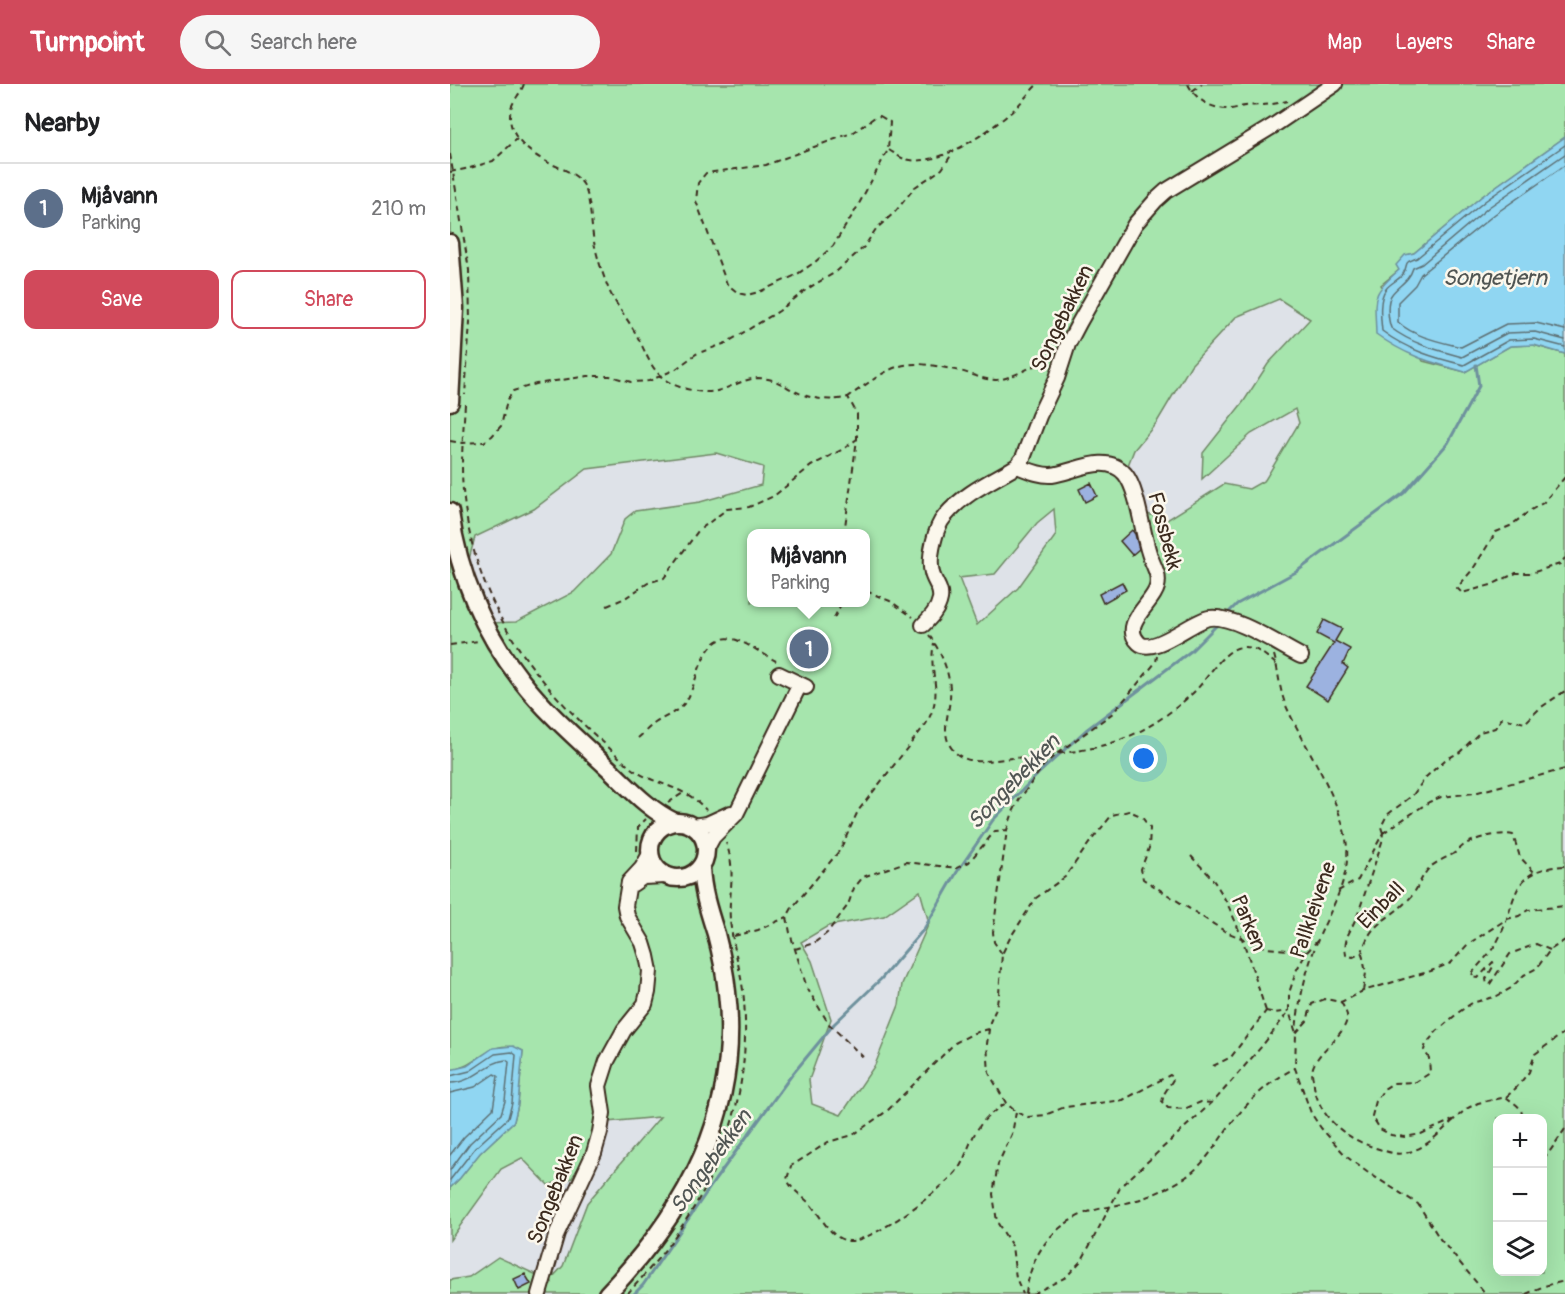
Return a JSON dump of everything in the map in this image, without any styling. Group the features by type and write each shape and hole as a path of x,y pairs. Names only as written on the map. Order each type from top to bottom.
{"main road":[{"path":"450,243 455,308 450,402"},
{"path":"450,512 455,543 467,581 493,639 521,681 542,705 636,795 652,815 693,826 702,835 707,848 706,858 701,867 691,876 672,877"},
{"path":"652,815 653,837 646,861 695,894 708,911"},
{"path":"653,837 664,825 675,822"},
{"path":"607,1294 643,1254 677,1208 698,1169 717,1116 726,1070 729,1013 724,969 708,911 701,867"}],"street":[{"name":"Songebakken","path":"1017,466 1023,458 1064,356 1135,224 1156,200 1181,182 1273,126 1335,84"},
{"name":"Fossbekk","path":"1017,466 1051,475 1105,463 1115,466 1124,473 1129,481 1158,577 1156,590 1134,622 1134,635 1142,645 1160,644"},
{"path":"923,626 934,613 940,599 940,591 932,574 930,555 943,517 963,498 1017,466"},
{"path":"1160,644 1190,626 1214,618 1238,623 1301,656"},
{"path":"707,848 713,837 734,817 803,686 782,670"},
{"path":"693,826 724,818 738,808"},
{"path":"626,893 629,882 646,861"},
{"path":"626,893 636,881 643,877 672,877"},
{"name":"Songebakken","path":"539,1294 557,1233 594,1153 603,1113 599,1086 608,1060 624,1030 645,1004 649,986 649,964 643,943 626,912 626,893"}],"path":[{"path":"524,84 512,108 511,130 517,139 545,161 571,174 583,184 594,243 609,290 637,335 652,367 666,381 681,388 708,392 748,380 770,379 802,395 831,399 848,397 887,370 902,364 925,364 964,372 982,379 996,380 1064,356"},
{"path":"888,150 904,159 915,160 936,158 954,151 1011,113 1038,84"},
{"path":"1188,84 1192,92 1202,101 1227,109 1241,106 1274,105 1289,101"},
{"path":"1192,92 1202,84"},
{"path":"880,116 890,122 888,150 850,220 833,246 815,262 796,275 747,295 732,289 727,284 696,201 701,177 715,170 766,165 854,132 880,116"},
{"path":"450,172 493,161 517,139"},
{"path":"450,441 484,442 501,426 507,401 513,391 536,384 599,376 610,376 640,383 676,369 696,354 726,344 836,272 864,247 876,229 895,212 915,187 942,169 954,151"},
{"path":"845,529 857,439 857,414 848,397"},
{"path":"607,606 625,598 648,583 664,578 698,531 727,509 749,507 774,496 811,466 857,439"},
{"path":"1565,477 1544,503 1510,526 1496,532 1473,569 1457,588 1462,593 1472,591 1516,573 1531,573 1560,564 1565,558"},
{"path":"870,593 906,610 923,626 935,642 949,676 951,702 945,728 947,741 961,757 978,762 1055,755"},
{"path":"834,618 840,607"},
{"path":"638,738 688,698 702,662 717,640 724,637 738,640 782,670"},
{"path":"450,645 493,639"},
{"path":"863,1057 829,1024 807,988 788,917 792,908 840,850 858,811 926,724 934,709 937,695 931,657 935,642"},
{"path":"1002,954 994,942 993,932 1007,830 1012,812 1044,765 1113,714 1156,662 1160,644"},
{"name":"Pallkleivene","path":"1055,755 1106,746 1155,723 1196,690 1235,649 1246,647 1256,649 1277,665 1286,707 1315,759 1341,822 1347,849 1347,862 1338,891 1318,940 1299,999 1295,1068 1304,1098 1321,1128 1347,1156 1366,1172 1418,1204 1440,1239 1486,1294"},
{"path":"1565,691 1540,708 1525,723 1502,718 1495,728 1480,732 1460,752 1446,760 1426,777 1413,795 1387,815 1381,827 1383,833 1429,802 1441,797 1474,793 1565,769"},
{"path":"646,861 637,857 639,824 684,792"},
{"path":"1212,1103 1201,1102 1184,1109 1168,1108 1162,1102 1174,1078 1170,1075 1123,1100 1065,1107 1045,1115 1028,1117 1016,1112 1006,1103 989,1073 989,1029 999,994 1002,954 1010,938 1036,898 1065,877 1112,815 1129,811 1141,816 1150,828 1149,848 1142,869 1143,879 1226,932 1267,948 1307,952"},
{"path":"795,949 814,943 827,933 848,904 854,888 863,877 906,862 957,868 969,862 995,831 1007,830"},
{"name":"Einball","path":"1338,891 1358,880 1383,833"},
{"name":"Einball","path":"1383,833 1376,862 1344,947 1346,955 1353,957 1362,953 1365,941 1374,928 1382,920 1390,917 1419,888 1427,871 1456,853 1465,844 1503,833 1513,835 1520,857 1534,872"},
{"name":"Parken","path":"1191,856 1211,877 1242,938 1266,1011"},
{"path":"1550,950 1536,944 1510,954 1490,984 1487,984 1486,979 1494,965 1493,962 1478,978 1472,977 1473,972 1496,943 1515,893 1527,875 1547,867 1565,866"},
{"path":"1318,940 1307,952 1293,978 1289,993 1289,1011 1296,1033 1307,1021 1312,1004 1325,999 1341,1002 1363,991 1431,971 1451,963 1468,944 1507,919 1519,916 1528,910 1565,906"},
{"path":"733,936 758,930 788,917"},
{"path":"1455,1119 1421,1134 1405,1137 1391,1135 1380,1129 1372,1116 1376,1101 1384,1089 1393,1083 1416,1082 1430,1073 1429,1058 1424,1050 1437,1031 1472,1003 1497,996 1511,988 1524,975 1537,968 1550,950 1565,940"},
{"path":"1362,953 1366,973 1363,991"},
{"path":"1341,1002 1347,1016 1344,1026 1317,1058 1312,1073 1316,1095 1324,1112 1334,1125 1361,1144 1395,1154 1408,1153 1428,1143 1466,1109 1478,1103 1506,1097 1528,1072 1535,1054 1565,1032"},
{"path":"1213,1066 1231,1057 1266,1011 1275,1013 1289,1011"},
{"path":"1033,1294 1066,1277 1082,1260 1121,1186 1212,1103 1289,1011"},
{"path":"989,1029 974,1033 955,1043 887,1111 853,1135 828,1142 792,1166 787,1179 790,1186 812,1206 832,1234 849,1241 861,1239 891,1223 944,1185 959,1167 978,1128 991,1113 1006,1103"},
{"path":"1024,1294 1028,1274 1036,1256 1045,1242 1070,1221 1089,1212 1139,1200 1186,1177 1212,1151 1241,1111 1265,1087 1295,1068"},
{"path":"1506,1097 1521,1109 1522,1114"},
{"path":"1016,1112 1012,1134 998,1164 993,1194 998,1222 1012,1246 1016,1278 1024,1294"},
{"path":"1547,1155 1565,1129"},
{"path":"1526,1294 1544,1286 1565,1281"}],"green space":[{"path":"450,84 1565,84 1565,137 1481,197 1414,253 1405,256 1399,270 1381,285 1423,361 1465,372 1510,346 1533,345 1565,354 1565,1294 450,1294 450,1280 469,1277 498,1257 552,1282 551,1279 563,1266 587,1203 660,1117 607,1122 572,1178 548,1185 522,1158 501,1169 450,1240 450,1188 480,1153 514,1121 523,1051 512,1047 502,1047 485,1053 469,1064 450,1070","holes":["1279,299 1310,319 1268,364 1244,401 1203,453 1202,479 1251,434 1295,409 1299,423 1265,480 1249,489 1224,484 1167,520 1144,513 1125,473 1134,450 1157,422 1191,365 1236,317","716,453 763,467 761,485 700,502 635,511 625,519 611,554 574,592 516,622 488,623 469,559 475,537 534,509 587,469","1054,509 1056,535 1018,588 977,625 959,578 995,574 1037,523","920,891 929,923 902,984 899,1005 875,1065 841,1115 812,1104 809,1080 831,1019 812,961 801,942 828,926 884,916"]}],"water":[{"name":"Songetjern","path":"1565,137 1565,354 1534,345 1510,346 1465,372 1408,353 1376,334 1376,297 1383,285 1399,270 1396,265 1405,255 1414,253 1481,197"},
{"path":"513,1046 523,1051 514,1121 480,1153 450,1188 450,1070 467,1066 493,1048"}],"building":[{"path":"1091,483 1097,496 1085,502 1079,489"},
{"path":"1132,530 1139,549 1132,555 1120,541"},
{"path":"1122,582 1126,590 1103,603 1099,594"},
{"path":"1324,620 1342,629 1335,641 1350,649 1343,664 1348,668 1328,700 1306,686 1334,643 1317,634"},
{"path":"525,1274 531,1284 519,1290 514,1279"}],"waterway":[{"name":"Songebekken","path":"1226,615 1237,604 1296,572 1404,493 1448,443 1479,386 1476,365"},
{"name":"Songebekken","path":"634,1294 643,1285 715,1180 791,1076 834,1024 881,979 924,929 957,872 993,820 1086,730 1191,651 1218,624"}],"place":[{"name":"Mjåvann","path":"809,649"}]}
